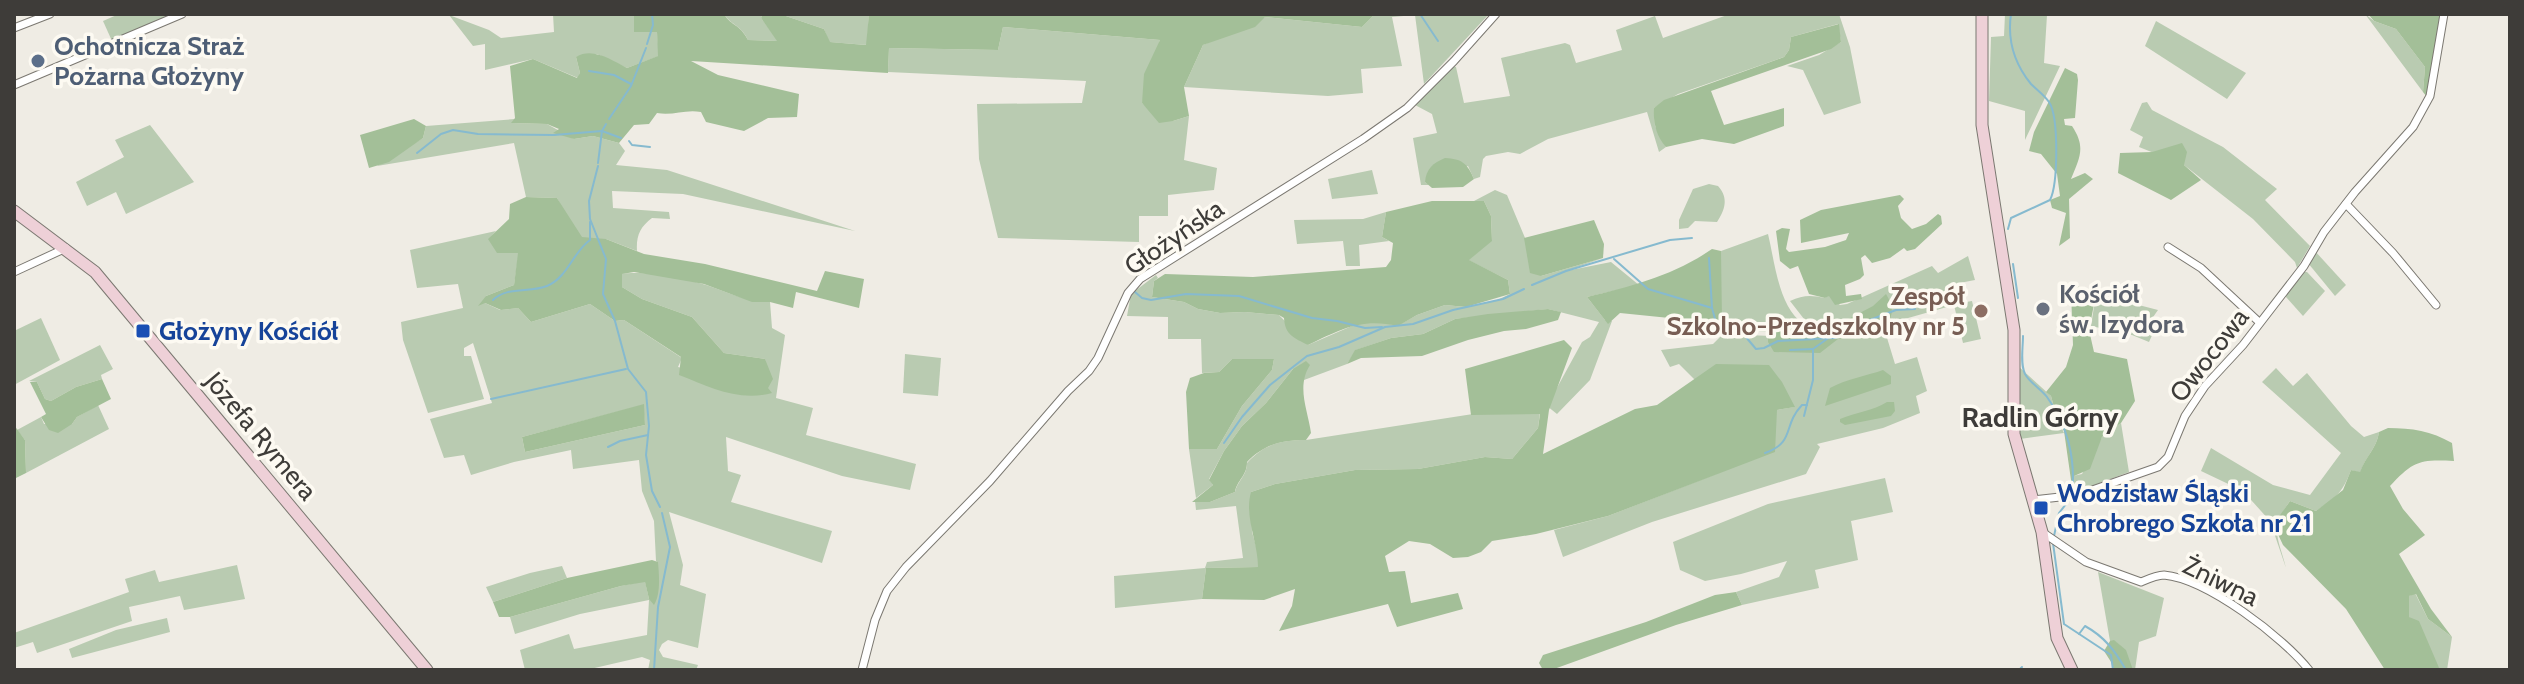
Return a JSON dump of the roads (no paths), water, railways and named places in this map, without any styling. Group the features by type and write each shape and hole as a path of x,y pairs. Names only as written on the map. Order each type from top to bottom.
{"street":[{"path":"14,28 50,14"},
{"path":"14,85 182,14"},
{"name":"Głożyńska","path":"862,670 875,620 887,591 1089,371 1128,293 1140,279 1407,108 1496,14"},
{"path":"1982,14 1983,133 2014,330 2014,434 2046,534 2054,626 2062,654 2072,670"},
{"name":"Owocowa","path":"2033,500 2078,495 2158,467 2168,457 2185,416 2205,386 2304,266 2324,232 2413,127 2427,105 2435,79 2444,14"},
{"path":"2346,204 2393,253 2436,305"},
{"name":"Józefa Rymera","path":"14,211 66,248 106,284 427,670"},
{"path":"2168,247 2201,268 2259,322"},
{"path":"14,272 66,248"},
{"name":"Żniwna","path":"2046,534 2086,562 2141,582 2162,574 2184,580 2226,601 2260,623 2309,670"}],"waterway":[{"path":"647,44 653,25 652,14"},
{"path":"1420,14 1438,41"},
{"path":"2008,229 2011,218 2050,200 2055,180 2056,151 2049,102 2025,76 2013,51 2011,14"},
{"path":"609,119 631,86 646,48"},
{"path":"589,71 614,75 631,84"},
{"path":"598,163 602,131 606,124"},
{"path":"417,153 441,134 453,130 478,134 554,135 602,131 621,138"},
{"path":"629,141 632,145 650,147"},
{"path":"598,166 589,201 590,219 606,259 603,294 615,321 628,369 646,392 649,426 646,455 652,491 660,507"},
{"path":"493,300 505,293 540,288 554,282 590,240 590,222"},
{"path":"1532,285 1566,271 1670,240 1692,238"},
{"path":"1709,258 1712,308"},
{"path":"1614,259 1648,289 1712,308 1717,326"},
{"path":"2013,264 2018,298"},
{"path":"1224,443 1270,385 1307,356 1339,347 1385,327 1413,324 1453,310 1503,299 1524,289"},
{"path":"1135,292 1151,300 1186,294 1239,296 1312,318 1365,328 1382,327"},
{"path":"1719,333 1745,336 1756,349 1778,341 1835,338 1896,310 1915,309"},
{"path":"2023,336 2023,370 2047,397 2065,430 2073,467 2072,493"},
{"path":"1804,416 1813,380 1813,349 1827,339"},
{"path":"1790,350 1813,349"},
{"path":"491,399 626,369"},
{"path":"1765,453 1781,444 1796,413 1802,405 1807,405"},
{"path":"608,447 648,435"},
{"path":"2054,536 2059,513 2070,499"},
{"path":"654,670 658,607 670,547 662,513"},
{"path":"2053,543 2064,624 2111,655 2113,670"},
{"path":"2079,634 2085,626 2098,635 2126,670"},
{"path":"2019,670 2022,667"}],"place":[{"name":"Ochotnicza Straż Pożarna Głożyny","path":"38,61"},
{"name":"Kościół św. Izydora","path":"2043,309"},
{"name":"Zespół Szkolno-Przedszkolny nr 5","path":"1981,311"},
{"name":"Głożyny Kościół","path":"143,331"},
{"name":"Wodzisław Śląski Chrobrego Szkoła nr 21","path":"2041,508"}],"district":[{"name":"Radlin Górny","path":"2040,417"}]}
